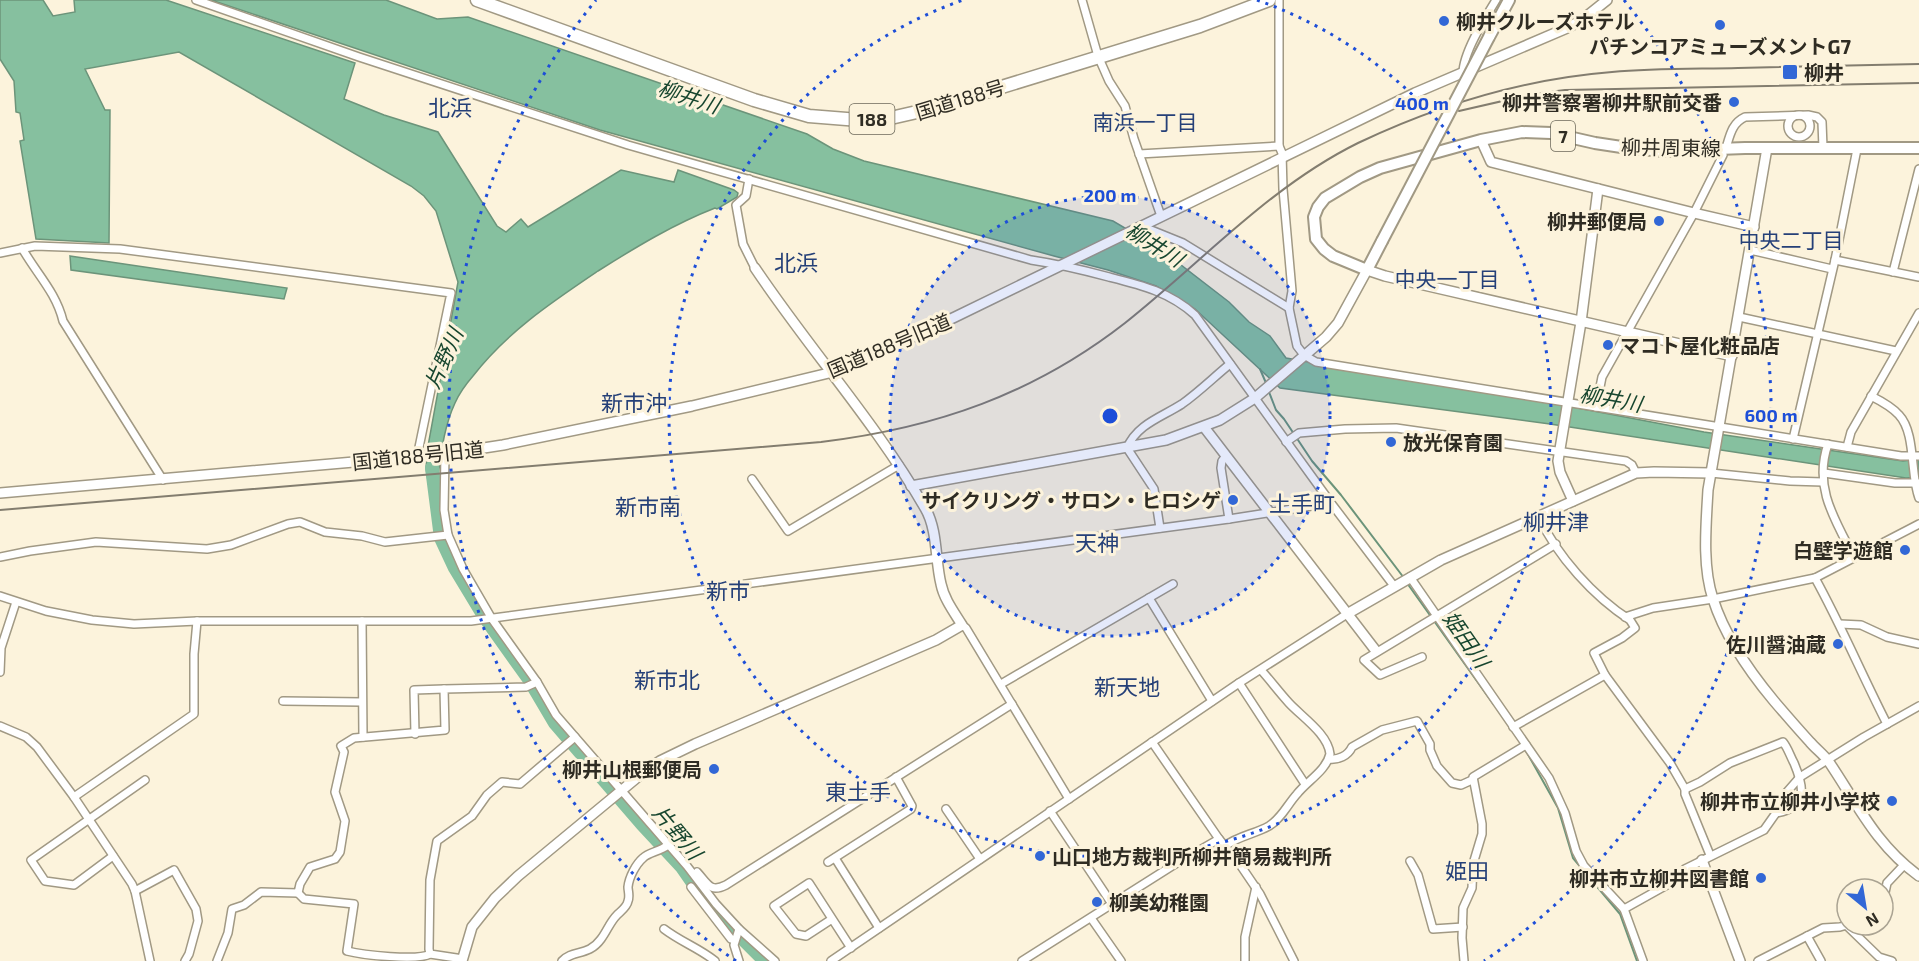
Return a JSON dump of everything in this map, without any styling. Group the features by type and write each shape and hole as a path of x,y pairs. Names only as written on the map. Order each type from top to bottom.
{"highway":[{"name":"国道188号","path":"477,0 754,100 809,116 839,120 878,119 910,114 1200,26 1269,0"}],"main road":[{"path":"1367,270 1509,0"},
{"name":"柳井周東線","path":"1367,270 1333,255 1316,239 1314,217 1325,198 1380,168 1481,140 1522,132 1551,134 1628,148 1665,151 1919,148"}],"street":[{"path":"196,0 359,57 628,145 1031,260 1065,263 1154,288 1186,306 1195,315 1330,503 1435,615 1488,688 1549,778 1558,796 1576,851 1584,866 1624,909 1643,961"},
{"path":"1082,0 1098,56 1109,81 1125,106 1161,216"},
{"path":"1279,0 1279,146 1282,159 1292,291 1289,308 1295,339 1302,357 1316,362 1568,406 1596,407 1720,430 1915,457"},
{"path":"1463,73 1463,63 1496,0"},
{"name":"国道188号旧道","path":"0,493 442,454 503,445 681,408 833,372 886,350 1415,93 1567,28 1582,20 1607,0"},
{"path":"1596,407 1602,377 1694,213 1737,120 1745,117 1813,116 1822,122 1823,148"},
{"path":"1481,140 1491,162 1754,227"},
{"path":"1140,154 1279,146"},
{"path":"1767,148 1711,473 1707,508 1707,544 1708,572 1713,598 1729,635 1762,686 1812,745 1828,760 1884,846 1919,876"},
{"path":"1793,439 1816,333 1835,260 1857,149"},
{"path":"1893,272 1919,169"},
{"path":"748,179 746,196 736,206 743,244 756,268 899,465 932,520 936,558 944,596 1001,684 1069,799"},
{"path":"1573,501 1560,472 1558,461 1581,321 1598,189"},
{"path":"1139,227 1183,243 1289,308"},
{"path":"22,248 35,272 48,285 59,305 63,321 163,480"},
{"path":"0,253 22,248 120,249 451,293 419,457"},
{"path":"1750,250 1832,269"},
{"path":"1835,260 1919,277"},
{"path":"911,486 1127,448 1166,440 1204,427 1236,411 1255,398 1326,337 1338,323 1367,270 1732,356"},
{"path":"1847,447 1851,432 1919,313"},
{"path":"1739,317 1896,351"},
{"path":"1127,448 1132,437 1150,422 1182,404 1230,364"},
{"path":"1871,396 1900,416 1915,457 1919,498"},
{"path":"1204,427 1376,651"},
{"path":"1287,441 1299,433 1396,428 1626,461 1632,465 1636,473"},
{"path":"1828,446 1822,482 1830,510 1854,557"},
{"path":"1127,448 1154,489 1160,528"},
{"path":"442,454 447,535 488,619 556,715 621,790 664,848 692,871 736,934 775,961"},
{"path":"1226,456 1221,468 1229,519"},
{"path":"752,479 788,531 899,465"},
{"path":"1824,470 1895,483 1916,482"},
{"path":"831,961 1239,683 1347,614 1450,556 1636,473 1654,471 1711,473 1790,482 1822,482"},
{"path":"0,596 62,614 134,624 197,621 488,619 1229,519 1330,503"},
{"path":"1539,517 1556,544 1594,592 1635,628 1622,638 1594,652 1605,675 1650,735 1685,789 1740,961"},
{"path":"0,557 96,542 220,548 288,524 300,522 326,532 362,536 385,542 447,535"},
{"path":"1625,617 1653,608 1815,578 1919,524"},
{"path":"1422,657 1380,675 1364,660 1435,615 1556,544"},
{"path":"1815,578 1840,624 1887,724"},
{"path":"1001,684 1173,584"},
{"path":"1149,598 1212,701"},
{"path":"0,672 2,648 16,602"},
{"path":"74,797 194,714 194,654 197,621"},
{"path":"362,621 363,737"},
{"path":"430,954 463,960 472,927 495,898 518,876 645,771 677,752 936,640 962,624"},
{"path":"1840,624 1861,625 1887,637 1919,644"},
{"path":"1225,846 1270,825 1287,808 1305,783 1329,759 1329,748 1322,737 1288,702 1261,669"},
{"path":"1513,727 1605,675"},
{"path":"1239,683 1305,783"},
{"path":"415,734 414,690 534,684"},
{"path":"298,893 300,884 310,867 335,859 340,852 345,822 335,792 344,752 341,746 347,740 363,737 445,730 444,689"},
{"path":"283,701 362,702"},
{"path":"692,871 697,872 711,888 717,889 1012,704"},
{"path":"1624,909 1667,885 1685,869 1764,830 1786,793 1800,777 1919,706"},
{"path":"1329,759 1338,759 1350,752 1352,747 1382,730 1417,721 1427,737 1437,766 1452,783 1461,784 1472,780 1475,774 1526,745"},
{"path":"0,726 26,737 37,747 113,856 135,891 150,961"},
{"path":"217,961 228,933 232,909 244,905 261,892 298,893 304,898 354,904 347,951 368,957 384,956 407,960 426,958 430,954 430,880 437,841 472,816 494,788 502,782 520,784 575,737"},
{"path":"1152,742 1219,839 1256,887 1294,961"},
{"path":"1685,789 1730,763 1779,742 1785,744 1803,787 1799,801 1784,812 1776,813"},
{"path":"879,928 832,860 911,809 912,806 896,777"},
{"path":"113,856 74,885 45,881 31,860 145,780"},
{"path":"1464,961 1463,908 1472,888 1473,864 1482,834 1479,803 1472,780"},
{"path":"946,809 980,859"},
{"path":"1050,811 1112,904"},
{"path":"1022,961 1219,839"},
{"path":"562,961 570,955 586,952 601,939 612,920 626,907 630,877 640,861 648,854 664,848"},
{"path":"1410,861 1418,875 1433,929 1463,927"},
{"path":"1893,877 1904,865"},
{"path":"135,891 174,870 198,916 192,944 185,961"},
{"path":"832,919 806,936 796,934 774,906 809,883 851,948"},
{"path":"691,887 731,939 736,934"},
{"path":"1245,961 1245,937 1256,887"},
{"path":"1091,918 1121,961"},
{"path":"1758,961 1823,928 1835,926"},
{"path":"664,929 715,961"},
{"path":"736,934 739,961"},
{"path":"1807,936 1821,961"},
{"path":"1858,937 1879,957 1892,961"}],"water":[{"path":"0,0 43,0 53,16 75,12 74,0 166,0 355,63 344,99 384,115 438,132 497,226 506,232 521,219 528,227 621,170 674,182 678,170 734,190 738,193 737,197 717,209 700,214 670,229 612,262 547,306 500,345 470,379 457,400 445,433 437,483 429,487 426,468 428,446 458,282 436,211 424,196 411,186 179,52 85,69 105,110 110,110 109,243 36,239 20,141 24,140 20,113 16,112 14,81 0,59"},
{"name":"柳井川","path":"211,0 386,0 437,19 468,17 807,134 833,149 864,161 1113,221 1159,248 1229,302 1249,322 1270,336 1286,358 1704,432 1903,461 1919,459 1919,477 1906,478 1550,424 1280,388 1195,309 1156,286 1108,270 600,130"},
{"path":"70,256 287,288 284,299 71,270"}],"waterway":[{"name":"姫田川","path":"1260,369 1266,383"},
{"name":"姫田川","path":"1269,392 1276,410 1312,461 1404,578"},
{"name":"片野川","path":"432,468 441,538 455,568 484,616 529,679 555,723 682,867 707,903 765,961"},
{"name":"姫田川","path":"1407,583 1494,705"},
{"name":"姫田川","path":"1525,749 1558,808 1573,858 1620,914 1637,961"}],"railway":[{"path":"0,510 821,442 904,427 982,404 1055,370 1091,348 1125,323 1265,203 1295,181 1358,143 1419,117 1514,88 1612,72 1919,64"},
{"path":"1459,111 1533,94 1565,90 1919,83"}],"place":[{"name":"柳井クルーズホテル","path":"1444,21"},
{"name":"パチンコアミューズメントG7","path":"1720,25"},
{"name":"柳井","path":"1790,72"},
{"name":"柳井警察署柳井駅前交番","path":"1734,102"},
{"name":"柳井郵便局","path":"1659,221"},
{"name":"マコト屋化粧品店","path":"1608,345"},
{"name":"放光保育園","path":"1391,442"},
{"name":"サイクリング・サロン・ヒロシゲ","path":"1233,500"},
{"name":"白壁学遊館","path":"1905,550"},
{"name":"佐川醤油蔵","path":"1838,644"},
{"name":"柳井山根郵便局","path":"714,769"},
{"name":"柳井市立柳井小学校","path":"1892,801"},
{"name":"山口地方裁判所柳井簡易裁判所","path":"1040,856"},
{"name":"柳井市立柳井図書館","path":"1761,878"},
{"name":"柳美幼稚園","path":"1097,902"}],"district":[{"name":"北浜","path":"450,107"},
{"name":"南浜一丁目","path":"1145,121"},
{"name":"中央二丁目","path":"1791,239"},
{"name":"北浜","path":"796,262"},
{"name":"中央一丁目","path":"1447,278"},
{"name":"新市沖","path":"634,402"},
{"name":"土手町","path":"1302,503"},
{"name":"新市南","path":"648,506"},
{"name":"柳井津","path":"1556,521"},
{"name":"天神","path":"1097,542"},
{"name":"新市","path":"728,590"},
{"name":"新市北","path":"667,679"},
{"name":"新天地","path":"1127,686"},
{"name":"東土手","path":"858,791"},
{"name":"姫田","path":"1467,870"}]}
